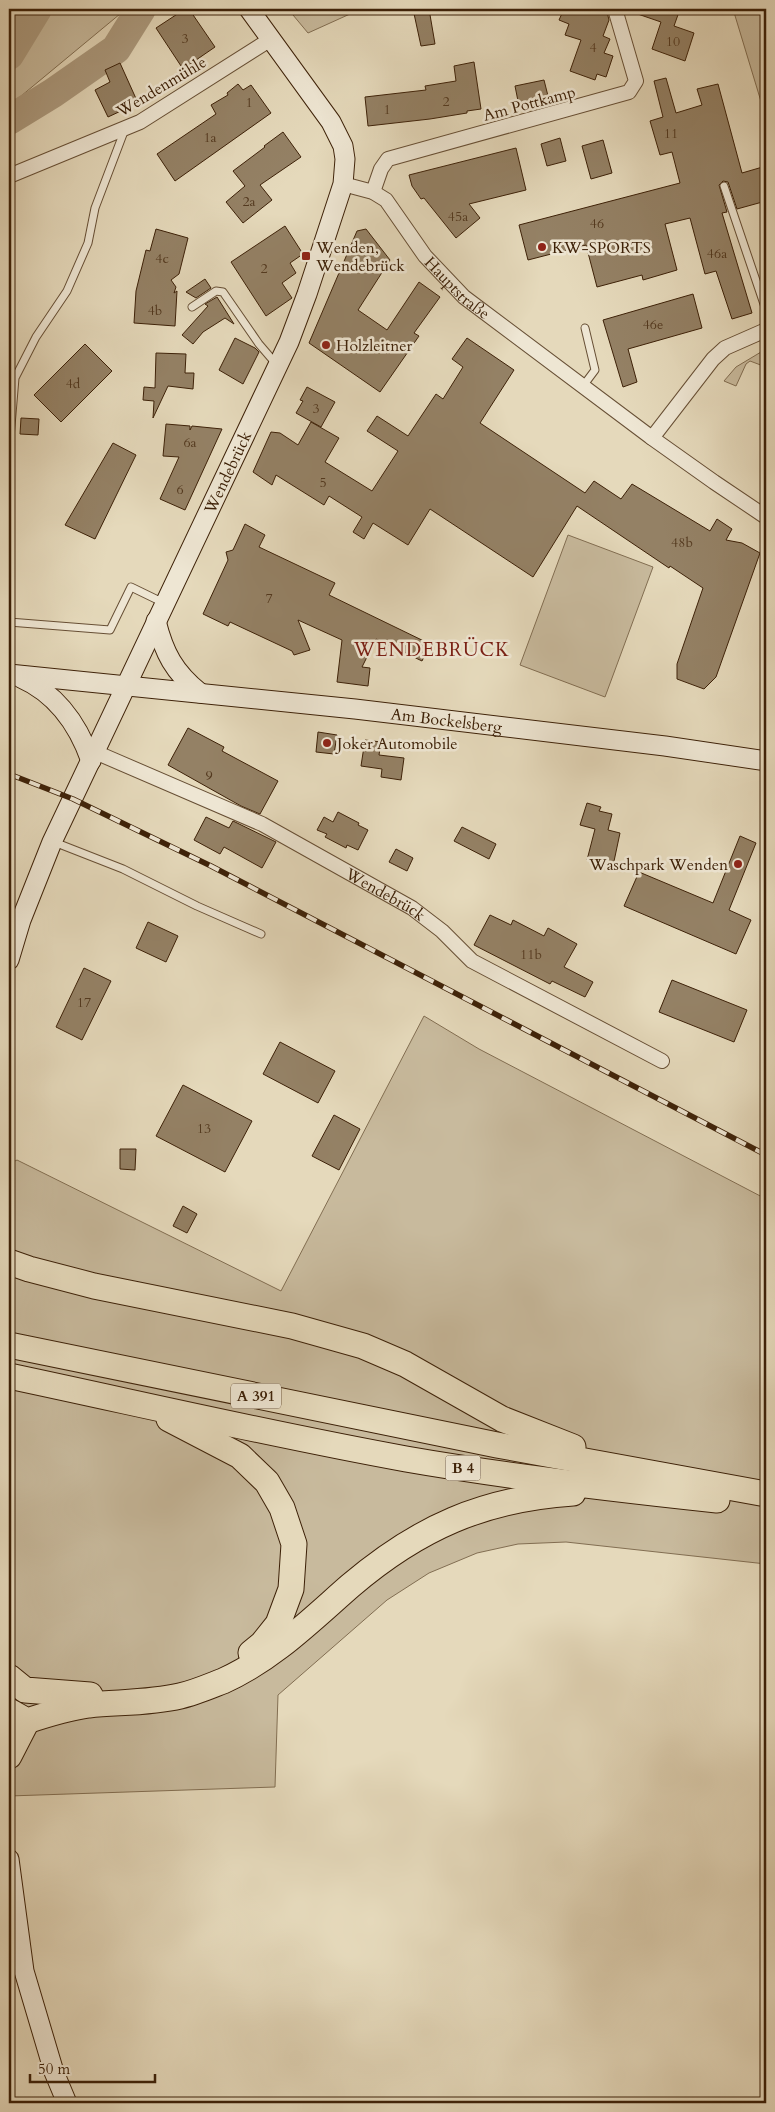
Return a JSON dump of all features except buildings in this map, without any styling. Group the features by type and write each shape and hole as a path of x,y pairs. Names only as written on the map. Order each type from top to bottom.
{"highway":[{"path":"15,1268 292,1326 363,1346 405,1364 502,1419 623,1479"},
{"name":"A 391","path":"12,1346 497,1445"},
{"name":"A 391","path":"14,1377 307,1440"},
{"path":"14,1688 89,1695 136,1694 181,1686 220,1673 243,1660 262,1644 278,1624 291,1589 294,1544 282,1508 267,1482 240,1456 214,1441 132,1402"},
{"name":"B 4","path":"307,1440 478,1470 623,1479 766,1494"},
{"name":"B 4","path":"497,1445 623,1479 766,1505"},
{"path":"9,1756 18,1716 90,1705 137,1702 181,1696 223,1681 273,1652 394,1551 432,1529 472,1511 623,1479"}],"main road":[{"path":"249,9 338,134 345,159 343,184"},
{"name":"Wendebrück","path":"9,960 22,918 52,842 278,366 308,294 343,184"},
{"path":"156,621 161,644 170,662 187,682 200,692"},
{"path":"11,675 44,691 67,712 93,756"},
{"name":"Am Bockelsberg","path":"11,675 200,692 355,709 665,746 766,761"},
{"path":"9,1859 24,1971 52,2063 67,2103"}],"street":[{"name":"Am Pottkamp","path":"373,192 381,169 388,159 629,92 636,81 615,9"},
{"name":"Wendenmühle","path":"9,176 126,128 148,117 271,39"},
{"name":"Hauptstraße","path":"343,184 373,192 386,200 425,256 464,297 652,438 766,517"},
{"path":"652,438 713,359 726,348 766,330"},
{"name":"Wendebrück","path":"93,756 262,824 412,908 442,931 472,961 662,1062"}],"lane":[{"path":"9,450 15,378 36,337 68,292 88,243 95,208 126,128"},
{"path":"724,186 766,310"},
{"path":"192,307 216,292 223,292 259,344 278,366"},
{"path":"583,386 595,370 585,328"},
{"path":"9,622 110,630 131,587 164,603"},
{"path":"52,842 123,869 197,906 261,934"}],"shaded area":[{"path":"9,9 126,9 9,106"},
{"path":"288,9 361,9 308,33"},
{"path":"733,9 766,9 766,118"},
{"path":"766,349 766,367 750,361 746,364 736,386 724,381 736,367"},
{"path":"568,535 653,567 605,697 520,665"},
{"path":"424,1016 479,1049 766,1199 766,1564 566,1542 518,1544 477,1553 429,1573 387,1600 278,1695 275,1787 9,1796 9,1164 17,1160 281,1291"}],"waterway":[{"path":"9,55 37,9"},
{"path":"9,120 53,93 116,49 141,9"}],"railway":[{"path":"9,774 73,799 211,866 766,1155"}],"place":[{"name":"KW-SPORTS","path":"542,247"},
{"name":"Wenden, Wendebrück","path":"306,256"},
{"name":"Holzleitner","path":"326,345"},
{"name":"Joker Automobile","path":"327,743"},
{"name":"Waschpark Wenden","path":"738,864"}],"district":[{"name":"WENDEBRÜCK","path":"432,649"}]}
